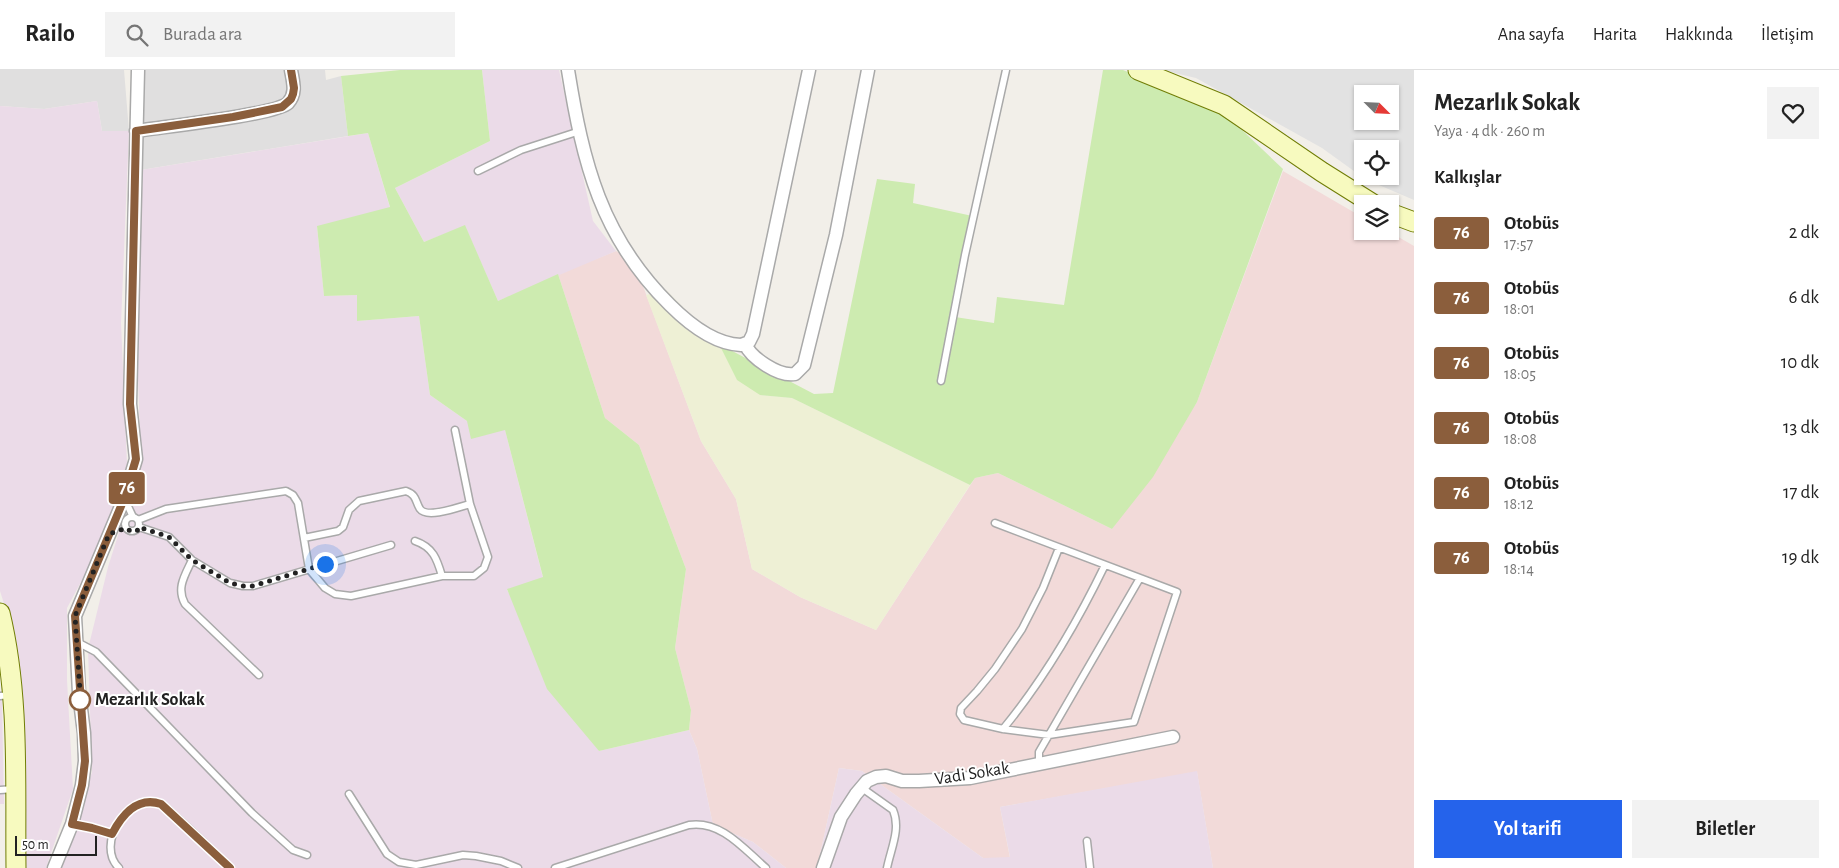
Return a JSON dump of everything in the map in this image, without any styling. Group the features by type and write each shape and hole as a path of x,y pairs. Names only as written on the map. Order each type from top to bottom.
{"street":[{"path":"54,868 72,824 82,785 85,761 75,616 124,499 136,459 130,404 138,70"},
{"path":"136,131 233,117 282,107 291,99 293,94 291,70"},
{"path":"568,70 588,162 603,209 617,239 638,271 662,298 696,328 708,335 736,345 749,342 753,334 809,70"},
{"path":"745,344 754,358 783,373 794,374 804,365 836,235 868,70"},
{"path":"1138,70 1224,105 1359,195"},
{"path":"1399,216 1414,222"},
{"path":"0,614 9,660 6,696 7,789 16,868"},
{"name":"Vadi Sokak","path":"823,868 841,817 867,781 881,777 919,781 953,780 1174,737"}],"lane":[{"path":"941,381 964,255 1006,70"},
{"path":"478,170 522,150 580,130"},
{"path":"137,521 166,509 286,491 293,495 298,502 309,569 330,591 346,596 370,593 442,576 474,576 481,571 488,557 470,504 455,430"},
{"path":"304,538 341,529 349,510 359,501 406,491 413,494 420,508 428,514 470,504"},
{"path":"124,499 137,521 138,530 132,532 126,528"},
{"path":"126,528 127,519 137,521 169,537 192,560 230,583 243,586 253,586 391,545"},
{"path":"995,523 1177,592 1134,722 1049,735 1003,729 964,720 960,714 961,708 977,692 995,669 1022,629 1043,588 1059,548"},
{"path":"109,534 126,528"},
{"path":"415,541 432,551 442,576"},
{"path":"192,560 182,584 183,599 259,675"},
{"path":"1003,729 1029,696 1062,645 1105,565"},
{"path":"1039,763 1039,752 1140,578"},
{"path":"77,642 96,652 252,813 293,850 307,855"},
{"path":"862,788 892,810 895,815 896,834 887,868"},
{"path":"348,794 388,854 399,862 416,866 463,855 501,861 518,868"},
{"path":"119,868 112,853 112,834 123,816 135,805 147,801 161,804 230,868"},
{"path":"72,824 112,834"},
{"path":"555,868 689,825 701,824 714,826 726,833 766,868"},
{"path":"1087,841 1090,868"}],"shaded area":[{"path":"0,70 124,70 129,131 102,131 97,101 44,109 0,106"},
{"path":"139,70 325,70 326,80 341,76 348,136 141,170"},
{"path":"482,70 559,70 593,221 616,251 498,301 465,226 424,242 395,188 490,141"},
{"path":"1162,70 1414,70 1414,200 1379,185 1399,185 1399,140 1354,140 1354,171 1322,148 1196,78"},
{"path":"97,101 102,131 129,131 121,323 127,464 104,539 67,608 67,680 73,789 46,868 22,868 14,635 0,591 0,106 44,109"},
{"path":"368,133 390,208 317,227 324,296 357,295 357,321 419,316 430,395 467,421 505,430 543,578 507,590 599,751 689,730 697,749 713,825 753,842 786,868 62,868 92,772 88,649 108,567 141,463 138,378 141,170"},
{"path":"1283,171 1354,212 1354,240 1399,240 1399,237 1414,246 1414,868 1213,868 1197,772 1000,807 1010,858 983,858 862,771 839,768 817,868 786,868 753,842 713,825 697,749 689,730 691,710 675,648 686,569 639,445 605,418 558,274 616,251 634,262 701,441 736,499 752,569 800,597 876,630 975,478 998,473 1112,529 1197,402"},
{"path":"0,690 2,703 4,804 0,804"},
{"path":"839,768 862,771 983,858 1010,857 1000,807 1197,771 1213,868 817,868"}],"green space":[{"path":"400,70 482,70 490,141 395,188 424,242 465,225 498,301 558,274 605,418 639,445 686,569 675,648 691,710 689,730 599,751 547,689 507,589 543,577 505,430 471,439 467,421 430,395 419,316 357,321 357,295 324,296 317,226 390,207 368,133 348,136 341,76"},
{"path":"1103,70 1123,70 1222,111 1283,169 1197,402 1153,477 1112,529 998,473 975,478 970,485 792,398 760,395 737,380 719,344 814,394 833,393 877,179 915,184 913,203 977,217 955,317 994,323 997,297 1064,305"},
{"path":"666,290 719,344 760,395 792,398 970,485 876,630 800,597 752,569 736,499 701,441 646,295"}],"bus line":[{"name":"76","path":"230,868 192,831 157,802 147,801 135,805 123,816 112,834 72,824 82,785 85,761 75,616 124,499 136,459 130,404 136,131 233,117 282,107 287,104 293,94 291,70"}],"place":[{"name":"Mezarlık Sokak","path":"80,700"}],"route":[{"path":"80,700 81,706 75,616 109,534 126,528 132,532 138,530 139,527 162,534 175,542 192,560 230,583 243,586 253,586 325,564"}]}
